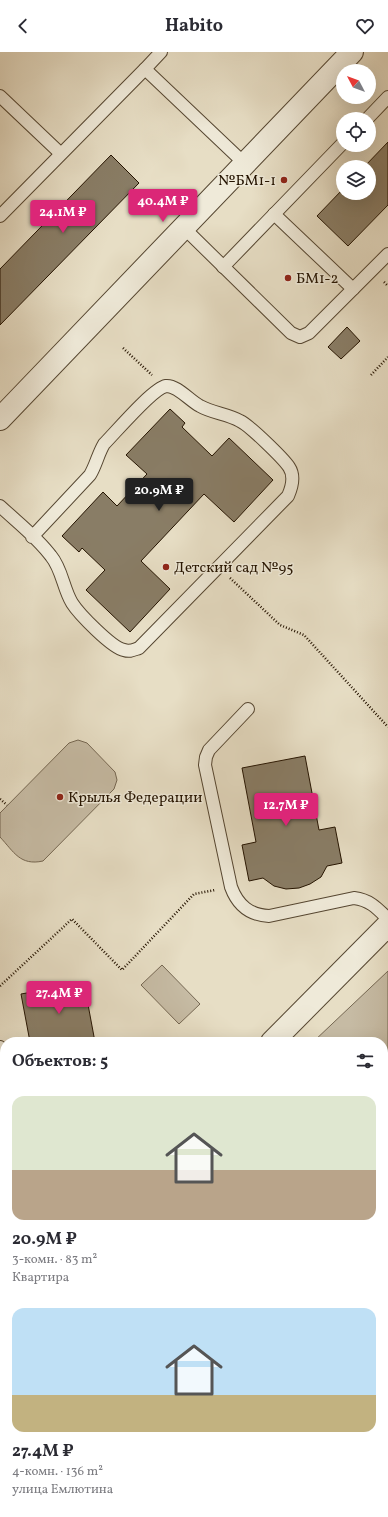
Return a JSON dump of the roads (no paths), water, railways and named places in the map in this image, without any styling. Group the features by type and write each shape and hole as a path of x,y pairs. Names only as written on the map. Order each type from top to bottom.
{"street":[{"path":"0,419 352,52"},
{"path":"277,1037 388,925"}],"lane":[{"path":"0,216 60,153 161,52"},
{"path":"145,69 244,163"},
{"path":"0,96 60,153"},
{"path":"374,112 388,97"},
{"path":"223,266 336,150"},
{"path":"274,214 353,289"},
{"path":"183,227 291,333 300,337 309,333 388,254"},
{"path":"0,506 32,537 52,556 61,573 72,603 80,614 115,647 130,651 139,648 288,496 292,487 292,477 289,467 249,427 239,420 206,409 193,402 178,390 169,386 164,386 153,393 104,444 98,454 96,464 90,475 32,537"},
{"path":"248,709 209,750 205,765 234,896 244,908 259,915 269,916 354,898 368,901 388,919"}],"place":[{"name":"№БМ1-1","path":"284,180"},
{"name":"БМ1-2","path":"288,278"},
{"name":"Детский сад №95","path":"166,567"},
{"name":"Крылья Федерации","path":"60,797"}]}
